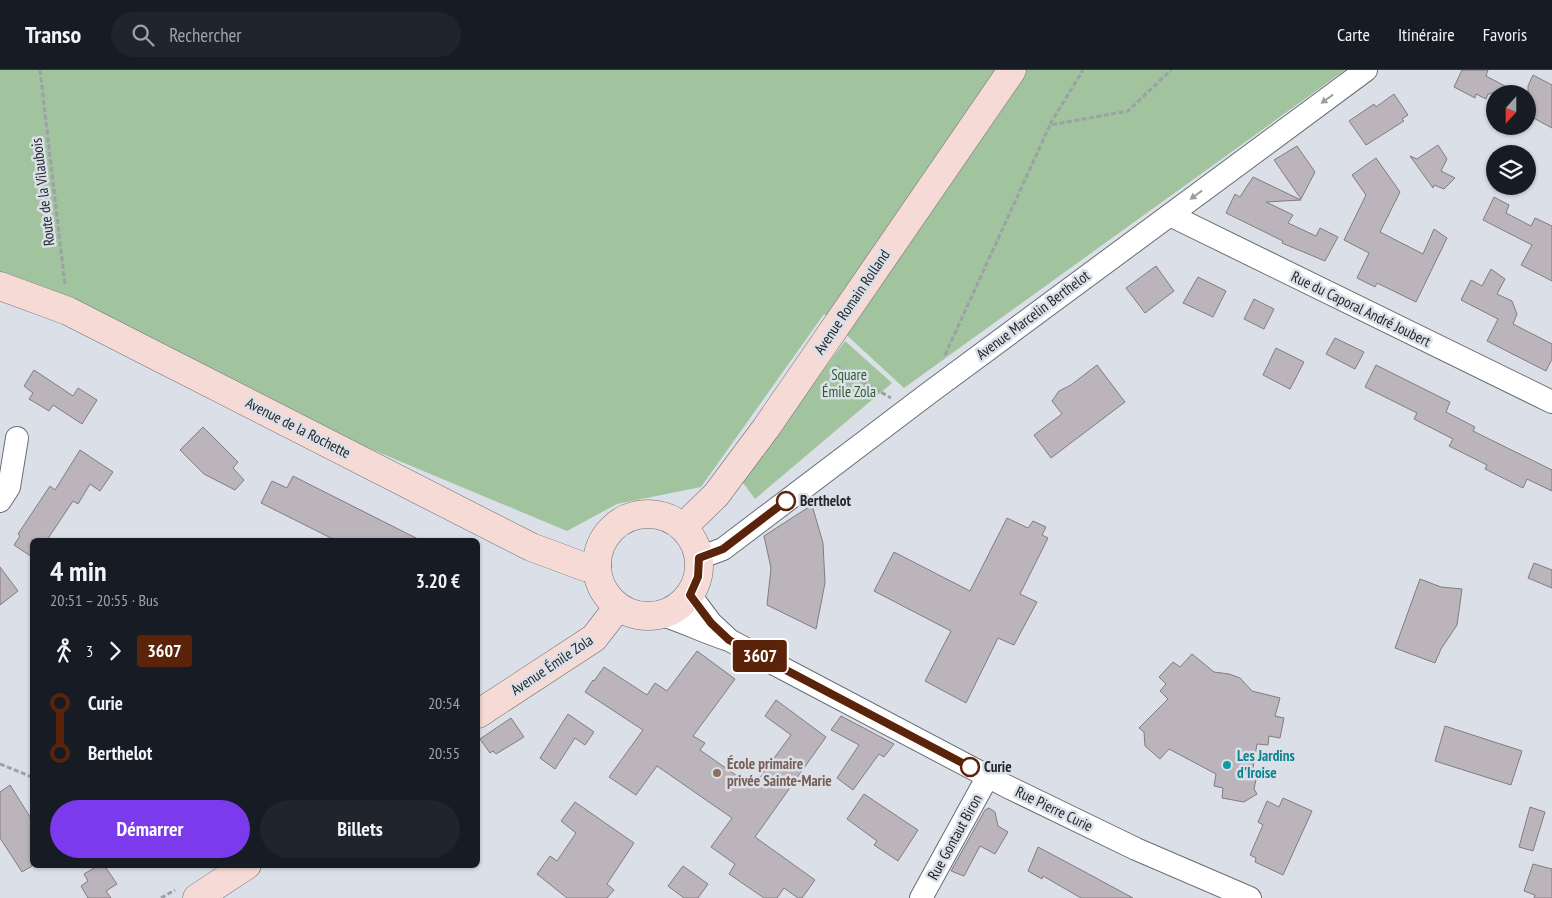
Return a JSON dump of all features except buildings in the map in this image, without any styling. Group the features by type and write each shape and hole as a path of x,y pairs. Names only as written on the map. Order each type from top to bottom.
{"main road":[{"name":"Avenue Romain Rolland","path":"683,527 716,495 743,460 1012,70"},
{"name":"Avenue de la Rochette","path":"0,286 68,311 531,547 585,567 596,566"},
{"path":"644,514 662,515 683,527 696,546 699,558 698,577 690,595 682,603 662,615 639,616 618,607 602,589 596,566 602,543 616,524 626,518 644,514"},
{"name":"Avenue Émile Zola","path":"480,713 594,638 618,607"},
{"path":"197,898 242,868"}],"street":[{"name":"Avenue Marcelin Berthelot","path":"699,558 723,549 937,387 1366,70"},
{"name":"Rue du Caporal André Joubert","path":"1170,215 1552,402"},
{"path":"0,501 9,487 17,438"},
{"name":"Rue Pierre Curie","path":"690,595 711,623 729,640"},
{"name":"Rue Pierre Curie","path":"662,615 688,623 709,634 729,640 988,776 1136,849 1250,898"},
{"name":"Rue Gontaut Biron","path":"920,898 988,776"}],"path":[{"name":"Route de la Vilaubois","path":"40,70 68,311"},
{"path":"943,358 1050,124 1083,70"},
{"path":"1050,124 1128,111 1171,70"},
{"path":"0,764 30,775"}],"green space":[{"path":"0,70 1345,70 904,388 824,314 701,487 617,504 567,531 0,294"},
{"name":"Square Émile Zola","path":"845,341 892,383 755,499 741,480"}],"bus line":[{"name":"3607","path":"786,501 723,549 699,558 698,577 690,595 704,611 711,623 729,640 911,734 970,767"}],"place":[{"name":"Berthelot","path":"786,501"},
{"name":"Les Jardins d'Iroise","path":"1227,765"},
{"name":"Curie","path":"970,767"},
{"name":"École primaire privée Sainte-Marie","path":"717,773"}]}
